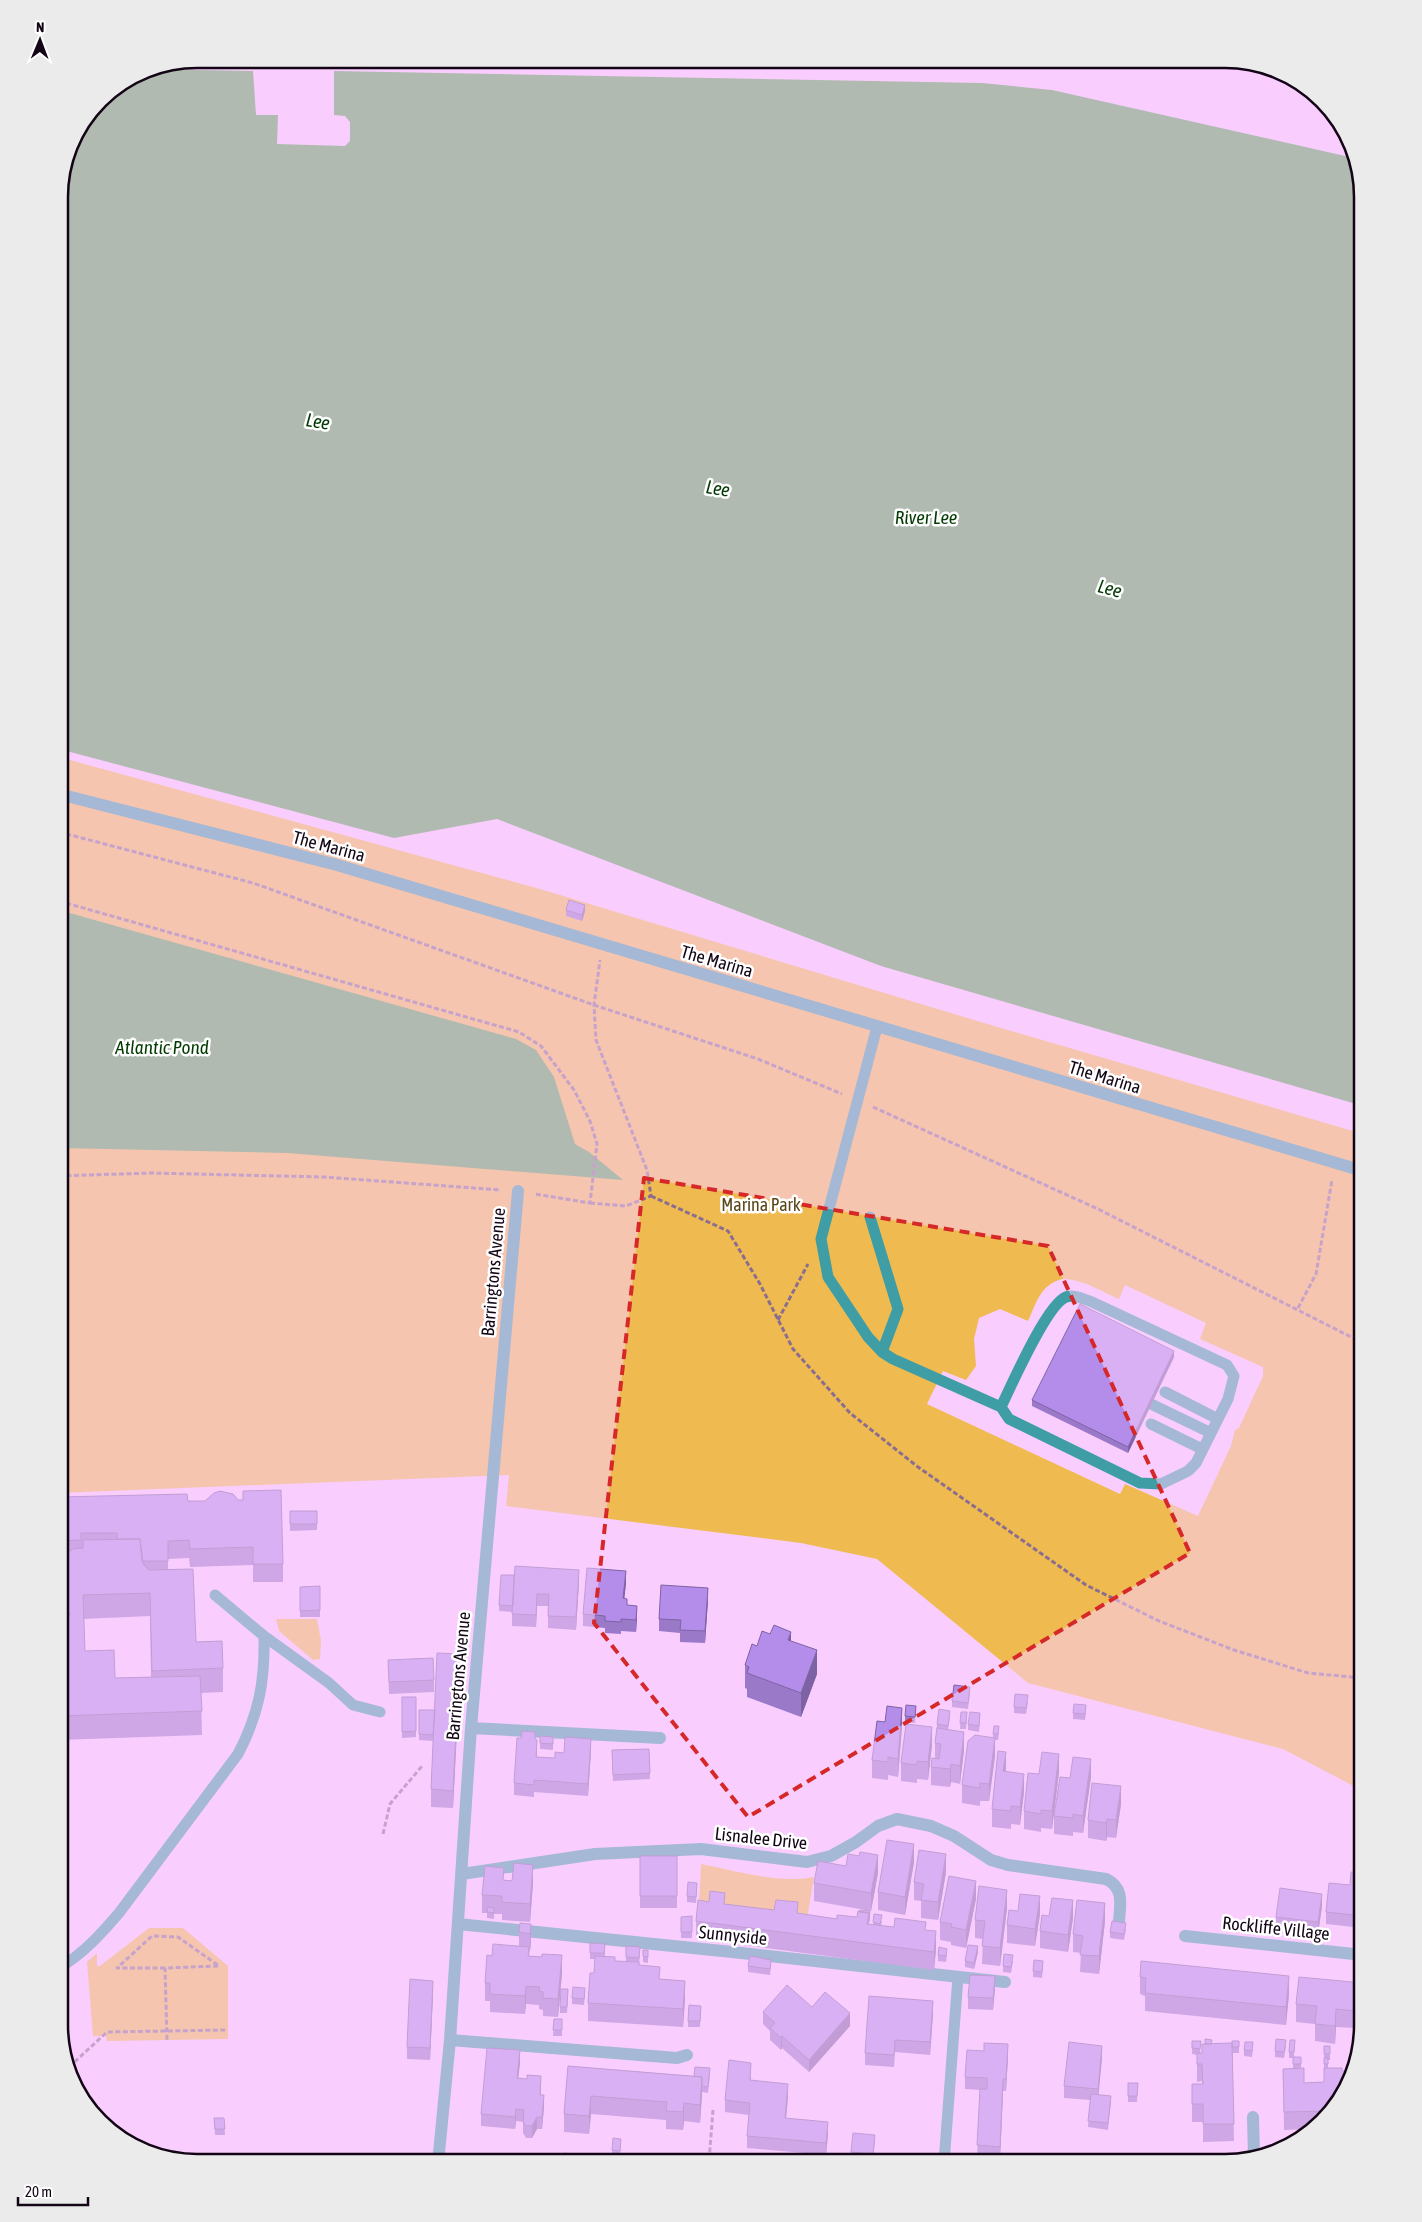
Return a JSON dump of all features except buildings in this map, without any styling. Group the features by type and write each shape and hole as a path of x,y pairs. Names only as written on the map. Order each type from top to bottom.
{"street":[{"name":"The Marina","path":"68,796 337,865 1354,1168"},
{"name":"Barringtons Avenue","path":"439,2154 450,2040 471,1728 518,1192"},
{"path":"471,1728 660,1738"},
{"name":"Lisnalee Drive","path":"462,1874 595,1854 701,1849 793,1862 807,1862 831,1856 856,1842 878,1826 898,1819 930,1826 954,1836 990,1860 1008,1865 1106,1879 1113,1882 1120,1893 1119,1922"},
{"name":"Sunnyside","path":"458,1924 1005,1982"},
{"name":"Rockliffe Village","path":"1185,1936 1354,1954"},
{"path":"450,2040 677,2058 687,2055"},
{"path":"1253,2117 1254,2151"}],"lane":[{"path":"877,1027 821,1239 828,1276 868,1337 882,1352 892,1359 1001,1407 1009,1419 1140,1483 1161,1484 1188,1471 1196,1463 1232,1386 1234,1376 1227,1365 1078,1297 1066,1297 1049,1312 1001,1407"},
{"path":"870,1217 898,1309 882,1352"},
{"path":"1165,1392 1218,1418"},
{"path":"1151,1404 1211,1433"},
{"path":"1152,1424 1202,1449"},
{"path":"215,1595 264,1636 329,1683 353,1705 380,1712"},
{"path":"67,1963 82,1953 102,1934 238,1754 248,1735 260,1701 265,1666 264,1636"},
{"path":"945,2154 958,1977"}],"path":[{"path":"68,834 253,883 594,1005 758,1059 858,1100 1098,1209 1298,1308 1354,1338"},
{"path":"68,903 518,1032 541,1046 563,1075 590,1121 597,1144 590,1203"},
{"path":"605,946 600,960 594,1005 596,1040 647,1170 651,1196"},
{"path":"1298,1308 1316,1274 1336,1163"},
{"path":"67,1176 151,1173 324,1177 518,1192 590,1203 626,1206 651,1196 728,1231 760,1284 792,1349 850,1413 918,1467 1086,1585 1159,1621 1234,1650 1308,1673 1354,1677"},
{"path":"778,1320 821,1239"},
{"path":"383,1834 390,1804 422,1766"},
{"path":"152,1936 178,1936 219,1966 183,1967 166,1968 117,1968 152,1936"},
{"path":"166,1968 167,2040"},
{"path":"73,2063 107,2032 227,2030"},
{"path":"710,2154 713,2110"}],"highlighted area":[{"path":"644,1178 1048,1246 1190,1553 748,1817 594,1623"}],"green space":[{"name":"Marina Park","path":"68,759 540,889 984,1023 1354,1131 1354,1786 1283,1749 1028,1683 877,1559 801,1543 506,1506 509,1475 67,1493","holes":["1062,1279 1077,1281 1119,1299 1125,1285 1206,1323 1200,1339 1263,1367 1263,1376 1239,1428 1235,1430 1231,1446 1198,1516 1125,1484 1120,1494 927,1404 943,1371 966,1380 976,1366 974,1339 979,1318 1000,1309 1028,1321 1040,1295 1049,1285"]},
{"path":"276,1619 317,1619 321,1641 320,1659 313,1660 279,1631"},
{"path":"701,1864 771,1878 800,1879 814,1877 807,1919 699,1906"},
{"path":"149,1928 183,1928 228,1966 228,2039 107,2041 106,2036 93,2036 87,1962 97,1953 97,1966 100,1966"}],"water":[{"name":"River Lee","path":"171,70 253,71 256,115 278,115 277,144 345,146 350,141 350,122 345,116 334,115 334,71 982,83 1052,90 1348,157 1354,188 1354,1103 881,966 497,819 394,838 68,751 68,188 70,171 77,147 89,125 105,105 125,89 147,77"},
{"name":"Atlantic Pond","path":"68,912 516,1039 536,1050 554,1077 575,1144 589,1152 623,1180 287,1153 67,1148"}],"water label":[{"name":"Lee","path":"318,421"},
{"name":"Lee","path":"718,488"},
{"name":"Lee","path":"1110,588"}]}
